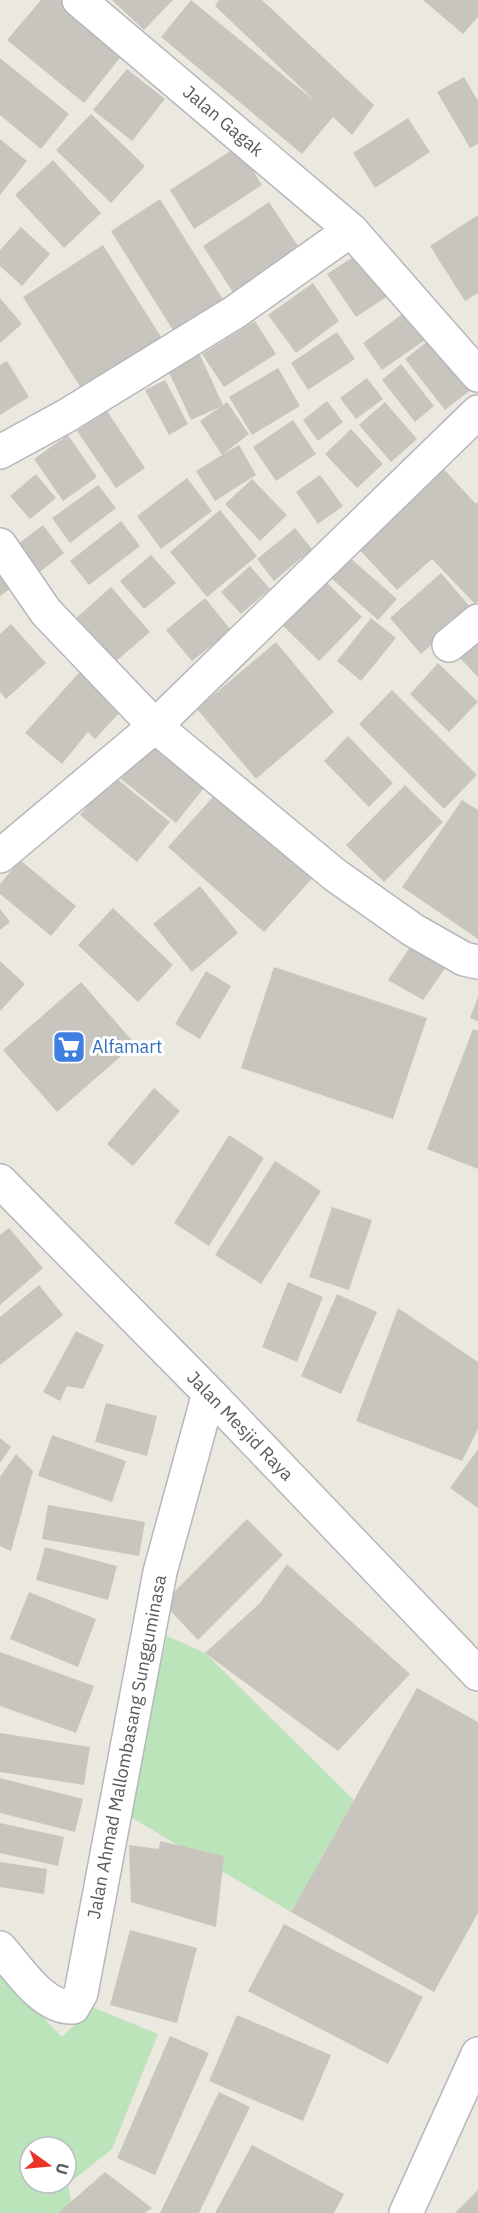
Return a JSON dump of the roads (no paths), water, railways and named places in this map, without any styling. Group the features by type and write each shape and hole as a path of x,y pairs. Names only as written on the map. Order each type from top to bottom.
{"street":[{"name":"Jalan Gagak","path":"80,0 363,245 478,375"},
{"path":"0,452 66,416 235,312 363,245"},
{"path":"0,855 155,726 478,412"},
{"path":"0,545 46,612 155,726 335,875 413,930 464,959 478,962"},
{"path":"449,645 478,621"},
{"name":"Jalan Mesjid Raya","path":"0,1182 209,1393 478,1674"},
{"name":"Jalan Ahmad Mallombasang Sungguminasa","path":"0,1948 49,2001 63,2008 73,2007 81,1994 160,1572 209,1393"},
{"path":"406,2213 478,2054"}],"place":[{"name":"Alfamart","path":"69,1047"}]}
